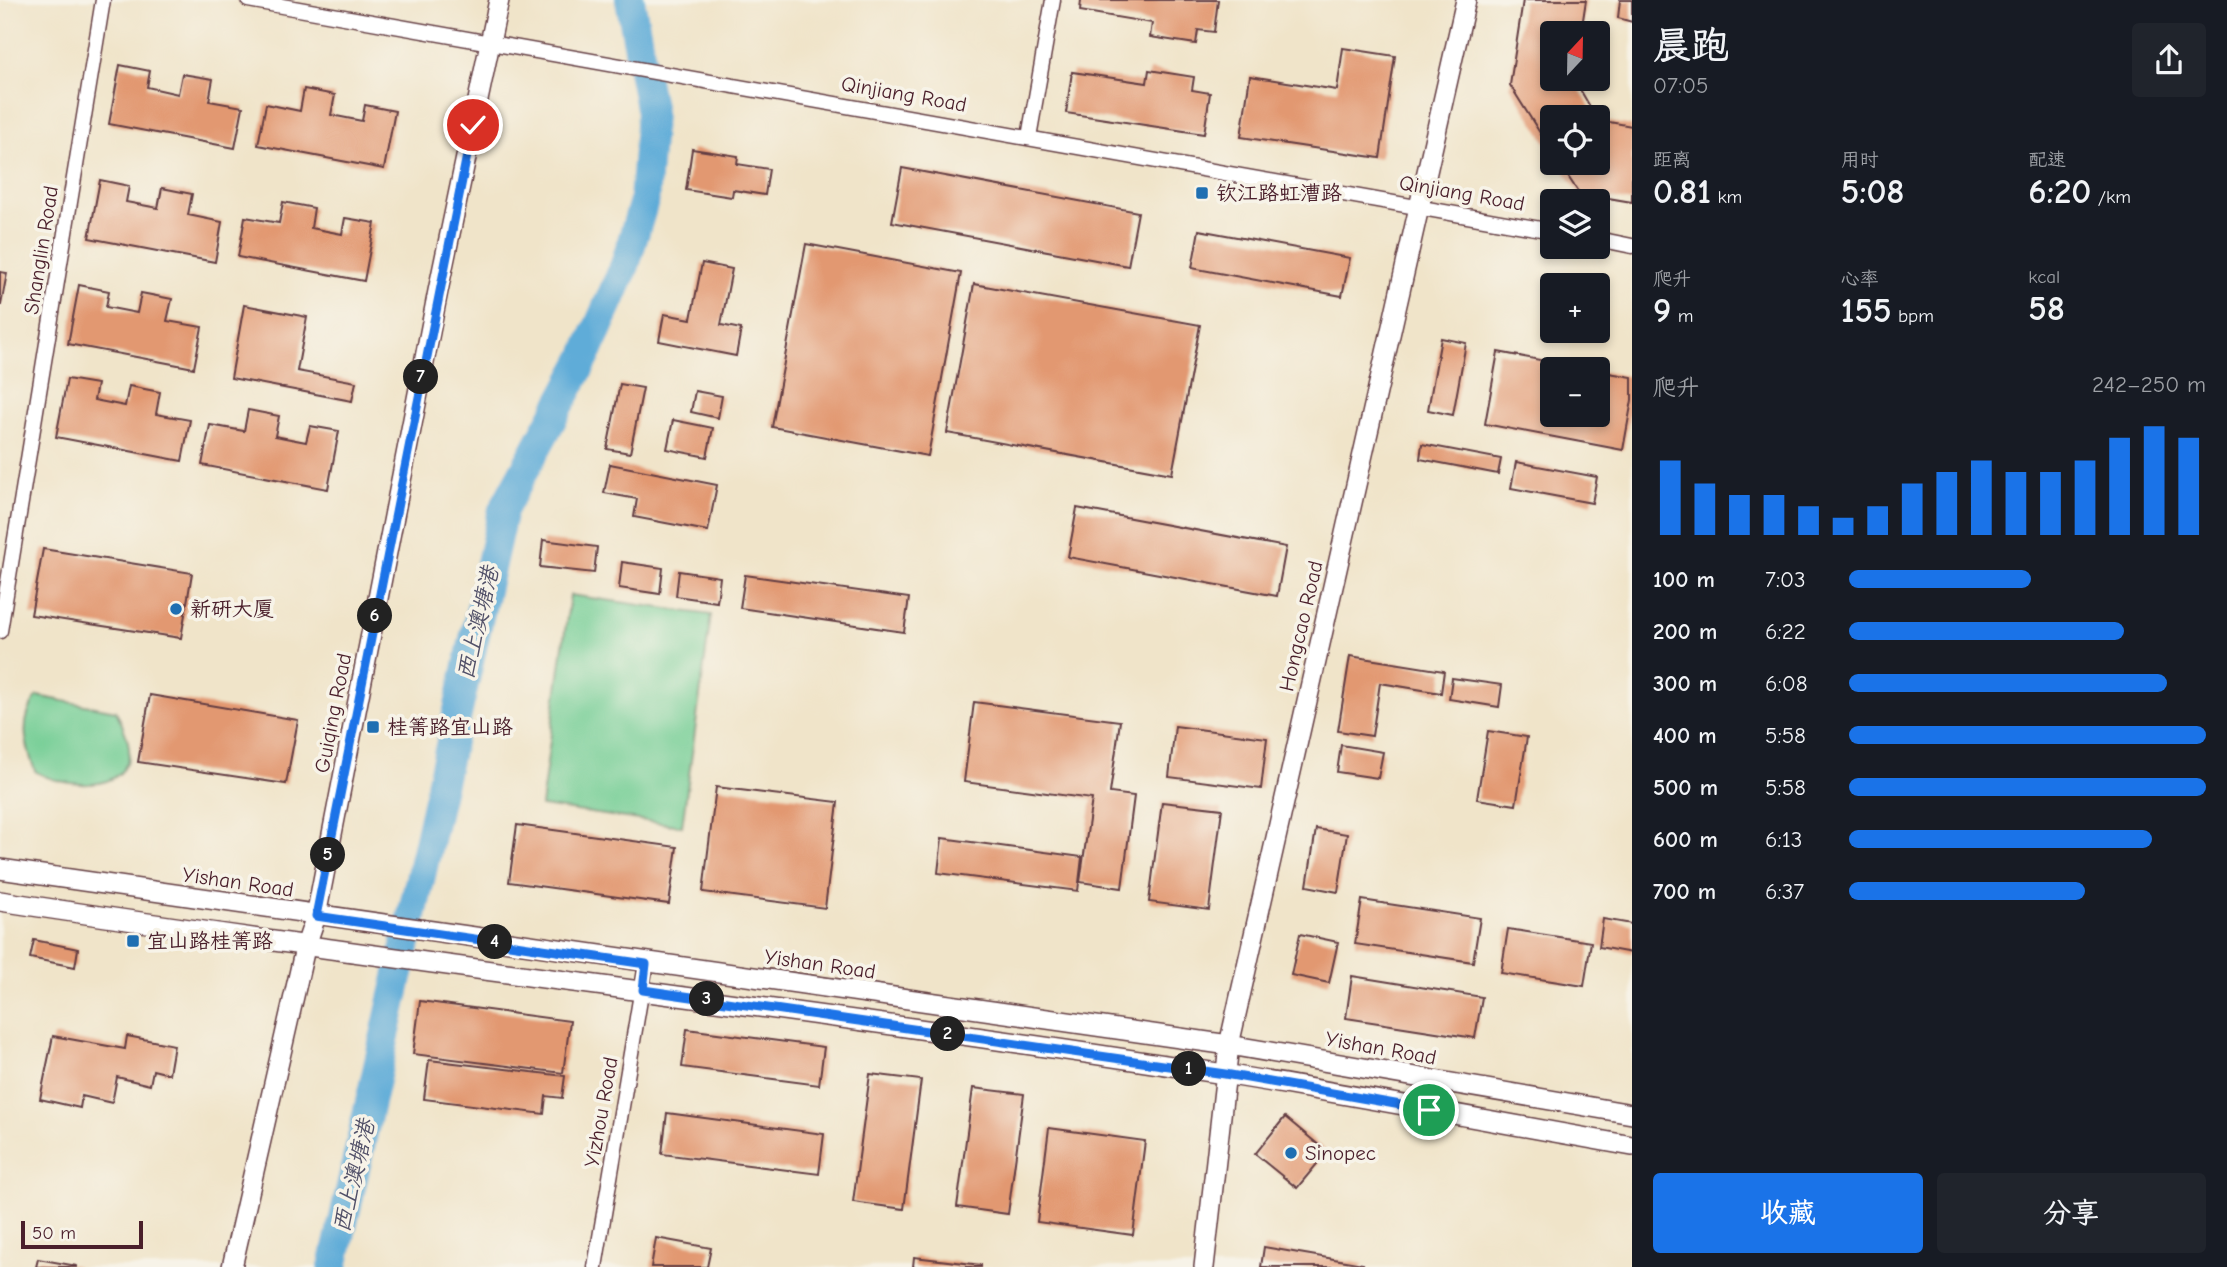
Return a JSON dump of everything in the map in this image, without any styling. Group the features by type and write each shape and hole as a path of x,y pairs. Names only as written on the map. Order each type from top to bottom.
{"main road":[{"name":"Guiqing Road","path":"232,1267 305,948 316,916 438,290 499,0"},
{"name":"Hongcao Road","path":"1204,1267 1229,1045 1466,0"},
{"name":"Yishan Road","path":"0,869 373,925 1229,1045 1632,1114"},
{"path":"0,901 305,948 643,990 1225,1074 1632,1146"}],"street":[{"name":"Shanglin Road","path":"0,631 103,0"},
{"name":"Qinjiang Road","path":"248,0 1540,229"},
{"path":"1029,137 1053,0"},
{"path":"1610,241 1632,246"},
{"name":"Yizhou Road","path":"595,1267 646,964"}],"green space":[{"path":"570,595 711,615 682,826 541,806"},
{"path":"37,696 116,711 126,733 129,748 127,763 119,774 107,781 77,784 47,777 35,771 29,751 26,724"}],"building":[{"path":"1081,0 1218,0 1214,32 1198,30 1196,44 1150,37 1152,23 1080,11"},
{"path":"1523,0 1586,0 1583,21 1540,21 1540,91 1581,91 1589,105 1540,105 1540,133 1510,85"},
{"path":"1620,0 1632,0 1632,22 1618,18"},
{"path":"1343,48 1395,56 1380,158 1241,137 1250,76 1337,90"},
{"path":"120,65 150,71 147,87 178,94 182,74 213,79 209,101 243,107 235,148 109,124"},
{"path":"1149,70 1194,77 1192,90 1210,93 1204,134 1066,113 1072,72 1147,83"},
{"path":"304,89 335,95 331,115 362,121 365,105 395,111 384,169 258,145 266,104 300,111"},
{"path":"1610,122 1632,126 1632,202 1610,198 1610,189 1576,189 1567,175 1610,175"},
{"path":"692,149 738,156 737,164 769,169 765,195 733,190 732,197 686,190"},
{"path":"902,168 1138,212 1128,266 892,222"},
{"path":"100,180 129,186 126,202 158,208 162,188 192,194 188,215 222,222 215,262 89,238"},
{"path":"283,202 314,208 311,228 342,234 345,218 375,223 364,281 238,257 245,217 279,223"},
{"path":"1199,230 1350,258 1342,296 1192,268"},
{"path":"806,244 961,273 928,456 772,427"},
{"path":"702,263 732,269 721,325 741,329 736,356 659,341 664,314 691,319"},
{"path":"0,272 7,273 1,305 0,305"},
{"path":"974,284 1200,325 1172,474 947,433"},
{"path":"79,285 109,291 106,307 137,313 141,293 172,299 167,321 202,327 194,368 68,344"},
{"path":"244,305 307,317 297,371 356,382 352,401 231,378"},
{"path":"1441,338 1466,343 1453,415 1428,410"},
{"path":"1498,352 1540,360 1540,427 1610,427 1610,373 1632,377 1632,400 1623,450 1485,424"},
{"path":"67,379 97,384 94,400 125,406 129,386 160,392 156,414 190,420 182,461 56,437"},
{"path":"620,384 643,388 630,453 607,449"},
{"path":"695,391 722,396 718,418 691,412"},
{"path":"248,410 279,416 275,436 306,442 310,426 339,431 328,489 202,465 210,425 244,431"},
{"path":"673,420 713,428 707,457 667,449"},
{"path":"1422,444 1501,459 1498,474 1420,459"},
{"path":"1516,462 1597,477 1592,503 1511,488"},
{"path":"610,464 717,485 708,531 634,517 637,499 604,493"},
{"path":"1077,508 1286,547 1277,596 1068,557"},
{"path":"543,540 597,547 594,573 540,567"},
{"path":"43,549 192,573 181,638 31,615"},
{"path":"622,562 663,568 660,594 619,588"},
{"path":"679,571 720,577 717,602 676,596"},
{"path":"745,575 909,598 904,632 740,608"},
{"path":"1350,656 1444,671 1441,693 1380,683 1372,736 1338,731"},
{"path":"1452,678 1502,685 1499,707 1449,699"},
{"path":"150,695 298,720 286,784 138,762"},
{"path":"974,702 1120,721 1110,793 1134,796 1122,888 1080,882 1092,799 964,782"},
{"path":"1175,726 1267,738 1261,789 1169,777"},
{"path":"1488,731 1527,737 1516,805 1477,799"},
{"path":"1341,745 1383,752 1378,778 1337,772"},
{"path":"716,787 838,802 825,908 703,892"},
{"path":"1162,802 1222,809 1209,910 1149,902"},
{"path":"517,825 677,847 669,904 509,882"},
{"path":"1316,829 1347,834 1338,892 1307,886"},
{"path":"942,838 1082,857 1078,891 938,873"},
{"path":"1362,900 1480,918 1473,962 1355,944"},
{"path":"1603,919 1632,924 1632,953 1599,947"},
{"path":"1508,929 1591,942 1584,986 1501,973"},
{"path":"1300,934 1338,942 1329,983 1291,975"},
{"path":"34,940 78,949 75,967 30,958"},
{"path":"1352,976 1482,997 1475,1038 1346,1018"},
{"path":"420,1001 570,1021 563,1073 413,1054"},
{"path":"687,1029 824,1047 819,1085 682,1067"},
{"path":"53,1036 125,1049 127,1036 174,1045 169,1074 153,1070 150,1085 117,1077 112,1103 82,1096 80,1108 40,1099"},
{"path":"429,1060 565,1076 562,1098 546,1096 544,1114 424,1099"},
{"path":"870,1074 921,1080 904,1209 853,1202"},
{"path":"973,1088 1024,1094 1008,1214 957,1207"},
{"path":"667,1113 824,1134 819,1174 662,1154"},
{"name":"Sinopec","path":"1285,1117 1327,1152 1297,1188 1255,1154"},
{"path":"1049,1128 1145,1141 1133,1235 1037,1222"},
{"path":"656,1238 711,1248 707,1267 651,1267"},
{"path":"1264,1247 1363,1264 1362,1267 1261,1267"},
{"path":"914,1257 981,1265 981,1267 913,1267"},
{"path":"38,1259 77,1266 77,1267 36,1267"}],"waterway":[{"name":"西上澳塘港","path":"333,1267 503,510 585,358 625,265 644,201 651,113 630,0"}],"place":[{"name":"钦江路虹漕路","path":"1202,193"},
{"name":"新研大厦","path":"176,609"},
{"name":"桂箐路宜山路","path":"373,727"},
{"name":"宜山路桂箐路","path":"133,941"},
{"name":"Sinopec","path":"1291,1153"}],"route":[{"path":"473,125 438,290 316,916 646,964 643,990 1225,1074 1429,1110"}]}
